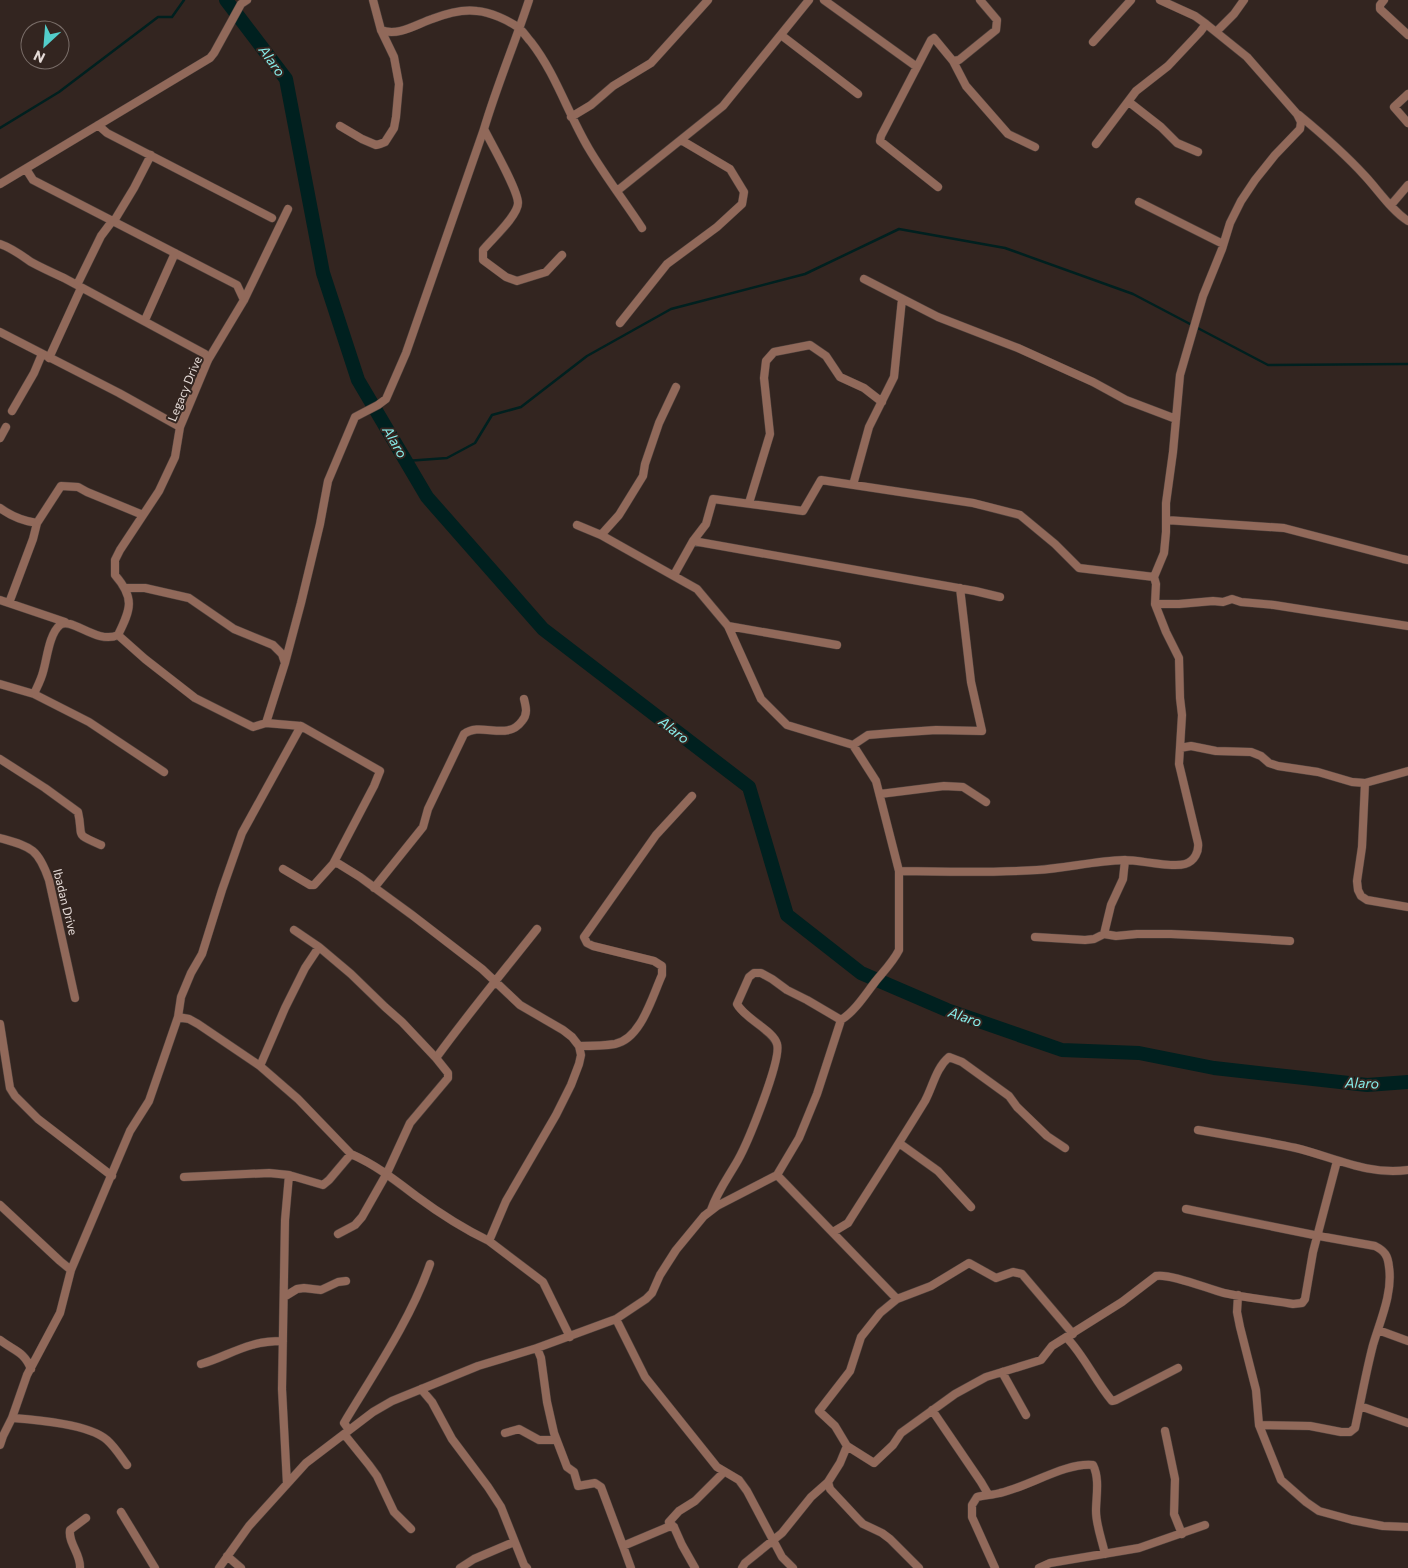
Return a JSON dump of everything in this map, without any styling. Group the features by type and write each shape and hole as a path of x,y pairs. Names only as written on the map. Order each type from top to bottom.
{"street":[{"path":"0,184 210,58 241,4 247,0"},
{"path":"340,126 376,145 385,142 394,128 399,84 394,57 381,30 373,0"},
{"path":"266,723 301,604 328,481 355,417 386,399 406,353 484,129 494,94 529,0"},
{"path":"571,116 591,105 613,86 652,62 708,0"},
{"path":"617,191 723,106 808,0"},
{"path":"824,0 917,67"},
{"path":"952,61 959,60 996,30 997,20 980,0"},
{"path":"1093,42 1131,0"},
{"path":"1160,0 1195,16 1247,57 1297,114 1341,151 1366,176 1397,212 1408,221"},
{"path":"1216,32 1234,14 1244,0"},
{"path":"1384,0 1380,5 1380,9 1408,35"},
{"path":"381,30 390,32 404,30 432,18 470,10 500,18 520,28 536,48 549,69 566,100 571,116 590,150 642,228"},
{"path":"1096,144 1136,91 1168,66 1206,24"},
{"path":"781,35 858,94"},
{"path":"938,187 880,141 931,40 934,38 952,61 966,86 1008,134 1035,147"},
{"path":"1408,94 1394,107 1408,123"},
{"path":"1128,102 1161,126 1176,143 1198,152"},
{"path":"899,871 1002,872 1039,870 1125,860 1186,864 1196,856 1199,850 1198,842 1179,764 1182,714 1178,658 1156,604 1154,577 1164,553 1166,504 1180,376 1203,296 1224,244 1230,223 1241,201 1275,155 1300,129 1301,122 1297,114"},
{"path":"98,124 107,133 272,218"},
{"path":"484,129 516,192 518,204 513,216 483,250 483,260 506,277 517,282 546,272 562,255"},
{"path":"620,323 667,264 716,227 742,204 744,192 730,169 681,140"},
{"path":"12,411 45,356 79,287 101,236 134,188 151,155"},
{"path":"26,169 34,180 238,285 244,300"},
{"path":"1391,204 1408,185"},
{"path":"1139,202 1224,244"},
{"name":"Legacy Drive","path":"118,635 127,617 129,606 125,588 115,575 116,560 120,550 159,491 175,457 180,427 208,360 244,300 288,209"},
{"path":"0,244 145,320 205,354 208,360"},
{"path":"145,320 175,253"},
{"path":"864,279 938,317 1018,348 1093,382 1126,400 1176,420"},
{"path":"853,485 869,427 894,378 902,298"},
{"path":"0,332 119,393 180,427"},
{"path":"749,503 770,434 764,378 766,361 774,352 810,345 826,356 840,377 864,388 882,402"},
{"path":"601,535 619,515 643,476 645,464 659,423 676,387"},
{"path":"0,438 6,427"},
{"path":"674,575 693,540 706,524 713,499 803,511 822,480 973,504 1020,514 1055,544 1079,568 1154,577"},
{"path":"9,603 37,524 61,486 78,487 143,515"},
{"path":"0,508 11,515 37,524"},
{"path":"1166,520 1284,528 1408,560"},
{"path":"219,1568 249,1526 306,1463 346,1432 392,1401 478,1366 570,1337 616,1319 646,1299 652,1293 660,1275 676,1250 711,1210 777,1175 799,1138 817,1094 841,1020 848,1016 870,990 899,950 899,871 876,781 853,745 787,725 761,700 728,626 697,589 601,535 577,525"},
{"path":"693,540 975,590 1000,597"},
{"path":"125,588 145,588 188,598 234,629 273,645 282,654 285,663"},
{"path":"853,745 868,736 884,734 936,730 982,731 971,682 960,588"},
{"path":"1156,604 1223,602 1232,599 1241,602 1274,605 1408,626"},
{"path":"0,600 71,623 91,634 114,637 118,635 194,698 253,727 266,723 301,726 380,771 374,786 332,864 313,886 282,869"},
{"path":"34,694 42,676 49,646 59,626 65,622"},
{"path":"728,626 837,645"},
{"path":"0,684 34,694 89,722 164,772"},
{"path":"374,888 423,827 428,809 464,734 473,730 508,731 516,729 525,718 526,706 524,699"},
{"path":"0,1445 31,1369 60,1312 71,1270 130,1131 149,1101 178,1017 181,998 191,973 202,954 242,833 301,726"},
{"path":"1180,748 1191,746 1216,751 1251,752 1278,766 1318,772 1352,782 1365,783 1408,771"},
{"path":"0,759 78,812 80,834 102,845"},
{"path":"1365,783 1362,847 1357,881 1358,890 1361,896 1367,900 1408,907"},
{"path":"880,794 944,786 963,787 986,802"},
{"path":"579,1046 615,1044 624,1041 639,1027 662,975 662,966 654,961 593,946 584,937 656,834 692,796"},
{"name":"Ibadan Drive","path":"0,838 31,848 45,867 75,998"},
{"path":"1104,934 1111,905 1123,879 1125,860"},
{"path":"332,864 339,864 420,921 482,969 520,1005 563,1030 579,1046 581,1055 571,1085 506,1202 490,1240"},
{"path":"436,1058 463,1021 537,929"},
{"path":"294,930 319,947 402,1022 448,1073 448,1078 410,1123 387,1173 362,1217 355,1225 338,1234"},
{"path":"1035,936 1084,940 1104,934 1116,936 1137,934 1213,936 1290,942"},
{"path":"260,1066 284,1008 319,947"},
{"path":"711,1210 714,1200 740,1157 753,1127 778,1052 775,1039 741,1012 737,1004 749,977 754,973 761,973 841,1020"},
{"path":"178,1017 198,1024 260,1066 298,1099 351,1154 366,1160 387,1173 417,1197 473,1233 490,1240 543,1282 570,1337"},
{"path":"0,1024 3,1054 10,1088 15,1096 38,1119 112,1176"},
{"path":"833,1232 848,1223 928,1095 945,1061 950,1057 962,1062 1009,1096 1017,1107 1046,1136 1065,1148"},
{"path":"1198,1130 1297,1148 1337,1161 1377,1170 1408,1170"},
{"path":"898,1143 938,1171 971,1207"},
{"path":"184,1177 256,1174 289,1175 323,1185 351,1154"},
{"path":"1178,1368 1116,1400 1112,1400 1070,1336 1022,1274 1013,1272 996,1278 969,1263 931,1286 897,1299 880,1313 861,1337 850,1371 819,1411 836,1426 848,1446 874,1463 893,1445 901,1432 955,1394 986,1377 1041,1360 1052,1346 1070,1336 1122,1302 1151,1279 1160,1275 1224,1293 1293,1304 1302,1303 1313,1252 1319,1236 1337,1161"},
{"path":"287,1484 282,1389 285,1220 289,1175"},
{"path":"777,1175 897,1299"},
{"path":"0,1205 71,1270"},
{"path":"1186,1209 1375,1246 1383,1250 1387,1256 1390,1269 1386,1303 1373,1345 1355,1428 1350,1432 1341,1432 1310,1426 1259,1425"},
{"path":"411,1529 394,1512 377,1476 346,1432 344,1423 412,1306 430,1264"},
{"path":"284,1297 298,1289 321,1290 338,1282 346,1281"},
{"path":"1238,1295 1238,1319 1256,1390 1259,1425 1281,1480 1319,1511 1383,1526 1408,1527"},
{"path":"616,1319 645,1377 717,1467 739,1480 747,1491 782,1558 793,1568"},
{"path":"1378,1330 1408,1341"},
{"path":"0,1340 27,1358 31,1369"},
{"path":"200,1364 252,1344 283,1341"},
{"path":"536,1348 541,1358 547,1402 556,1440 567,1467 574,1472 578,1486 596,1483 601,1487 631,1568"},
{"path":"1002,1372 1026,1415"},
{"path":"421,1389 432,1402 452,1439 488,1486 501,1507 514,1542 527,1568"},
{"path":"1360,1406 1408,1422"},
{"path":"932,1410 988,1494"},
{"path":"12,1418 62,1424 89,1431 108,1440 127,1465"},
{"path":"505,1433 519,1429 539,1440 556,1440"},
{"path":"1164,1432 1175,1479 1174,1514 1182,1534"},
{"path":"742,1568 782,1534 811,1497 821,1488 829,1486 848,1446"},
{"path":"995,1568 972,1517 972,1505 977,1497 1001,1493 1068,1469 1088,1464 1093,1465 1096,1470 1097,1517 1105,1554"},
{"path":"695,1568 674,1527 669,1522 679,1511 695,1501 724,1472"},
{"path":"829,1486 863,1524 890,1539 910,1564 919,1568"},
{"path":"122,1512 155,1568"},
{"path":"80,1568 80,1562 69,1535 70,1530 86,1518"},
{"path":"1039,1568 1050,1563 1139,1548 1204,1525"},
{"path":"623,1546 668,1527 674,1527"},
{"path":"460,1568 474,1559 514,1542"},
{"path":"227,1556 240,1568"}],"waterway":[{"path":"0,128 59,92 158,17 172,17 184,0"},
{"name":"Alaro","path":"226,0 286,79 323,273 358,380 427,497 543,629 749,787 787,915 861,973 947,1010 1062,1050 1139,1053 1214,1068 1367,1085 1408,1082"},
{"path":"406,461 447,458 475,443 492,415 521,407 587,356 671,309 805,274 899,229 1005,248 1133,294 1268,365 1408,364"}]}
